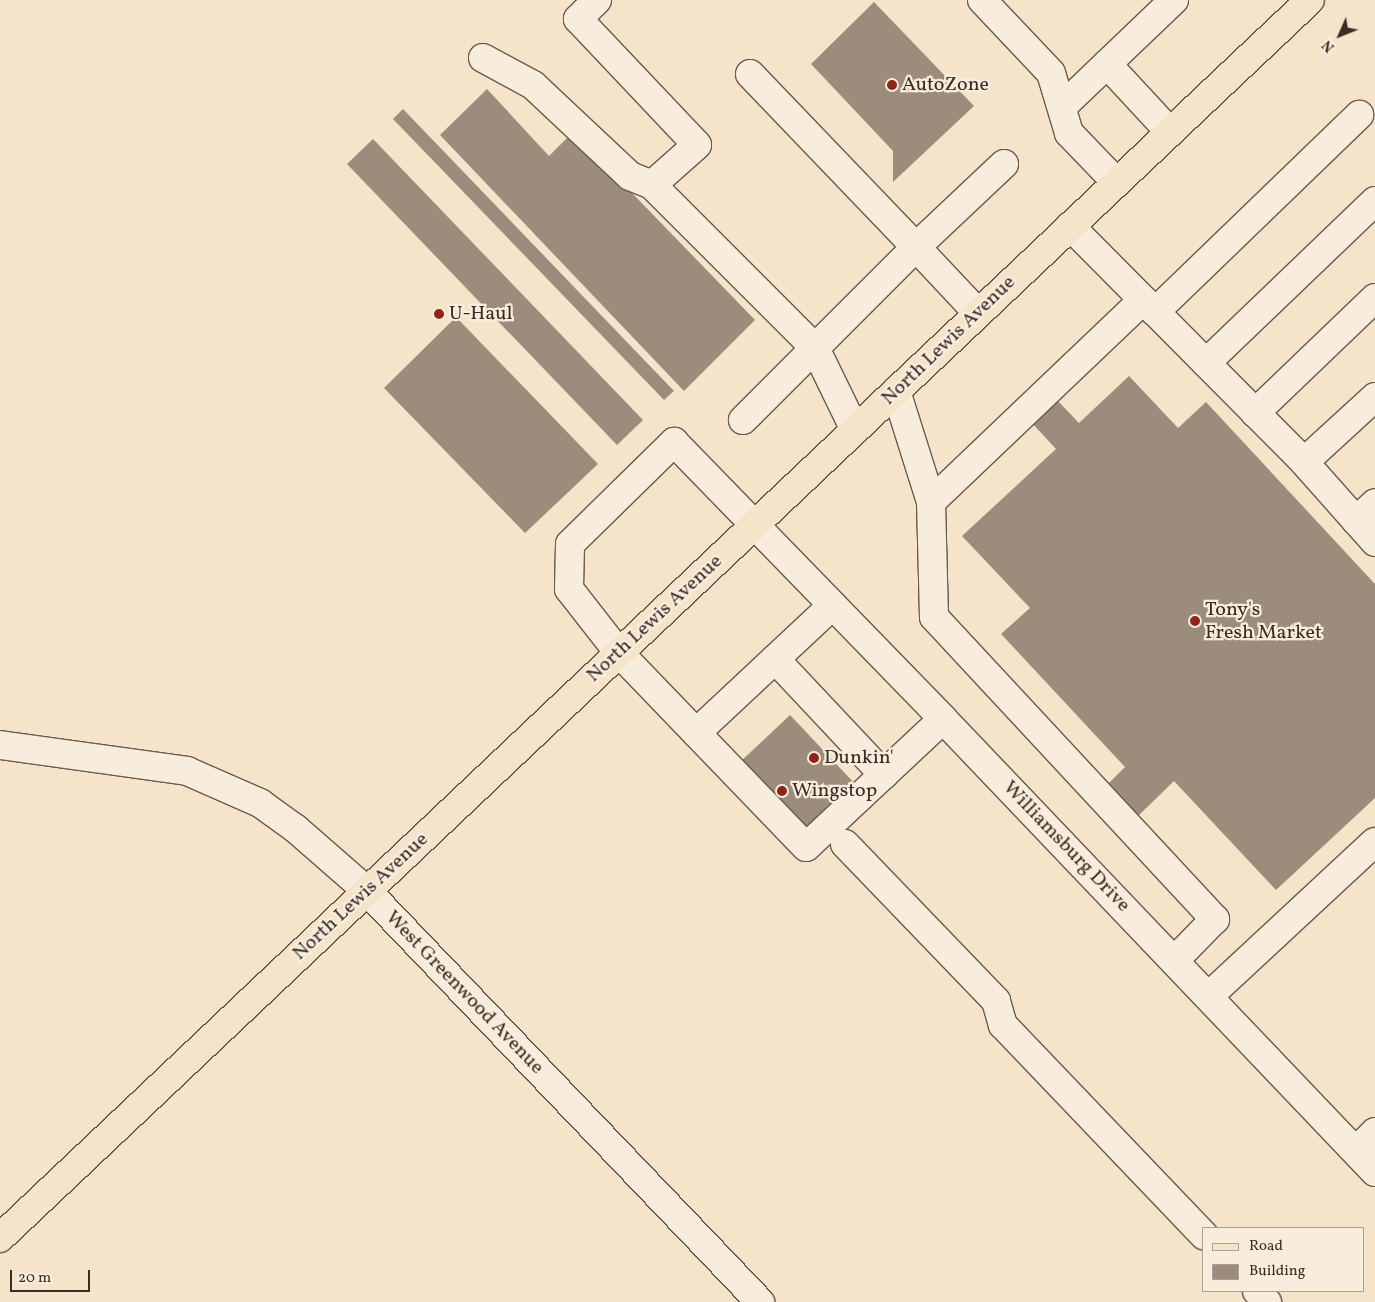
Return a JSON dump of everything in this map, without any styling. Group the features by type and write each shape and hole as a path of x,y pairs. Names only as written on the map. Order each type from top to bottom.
{"main road":[{"name":"North Lewis Avenue","path":"2,1232 367,891 1310,0"}],"street":[{"path":"597,0 578,19 697,145 652,185"},
{"path":"982,0 1051,73 1069,133 1117,183"},
{"path":"1062,107 1174,0"},
{"path":"483,58 533,85 630,176 652,185 815,348 855,430"},
{"path":"1107,64 1170,132"},
{"path":"750,74 978,313"},
{"path":"931,502 1359,115"},
{"path":"744,420 916,247 1004,164"},
{"path":"1206,364 1375,201"},
{"path":"1070,226 1304,462 1366,512 1375,542"},
{"path":"1255,413 1375,298"},
{"path":"896,391 931,502 934,617 1215,919 1175,960"},
{"path":"1304,462 1375,397"},
{"name":"Williamsburg Drive","path":"619,653 569,589 570,544 674,442 756,524 1175,960 1375,1172"},
{"path":"696,733 833,605"},
{"path":"619,653 806,847 943,719"},
{"path":"775,659 884,775"},
{"name":"West Greenwood Avenue","path":"0,745 187,771 260,803 367,891 760,1302"},
{"path":"1209,996 1375,842"},
{"path":"845,844 996,1001 1003,1025 1202,1233"},
{"path":"1356,1151 1375,1132"},
{"path":"1258,1292 1267,1302"}],"building":[{"name":"AutoZone","path":"874,2 974,106 893,182 893,151 811,64"},
{"path":"487,89 549,156 573,132 755,320 684,391 440,135"},
{"path":"403,109 674,391 664,400 393,119"},
{"path":"373,139 643,420 617,445 347,164"},
{"path":"456,317 598,464 525,533 384,388"},
{"name":"Tony's Fresh Market","path":"1129,376 1178,428 1206,402 1375,584 1375,798 1276,890 1174,781 1138,816 1108,784 1125,767 1001,634 1030,608 962,536 1056,449 1032,423 1057,400 1079,423"},
{"path":"790,715 856,785 804,834 738,764"}],"place":[{"name":"AutoZone","path":"892,85"},
{"name":"U-Haul","path":"439,314"},
{"name":"Tony's Fresh Market","path":"1195,621"},
{"name":"Dunkin'","path":"814,758"},
{"name":"Wingstop","path":"782,791"}]}
